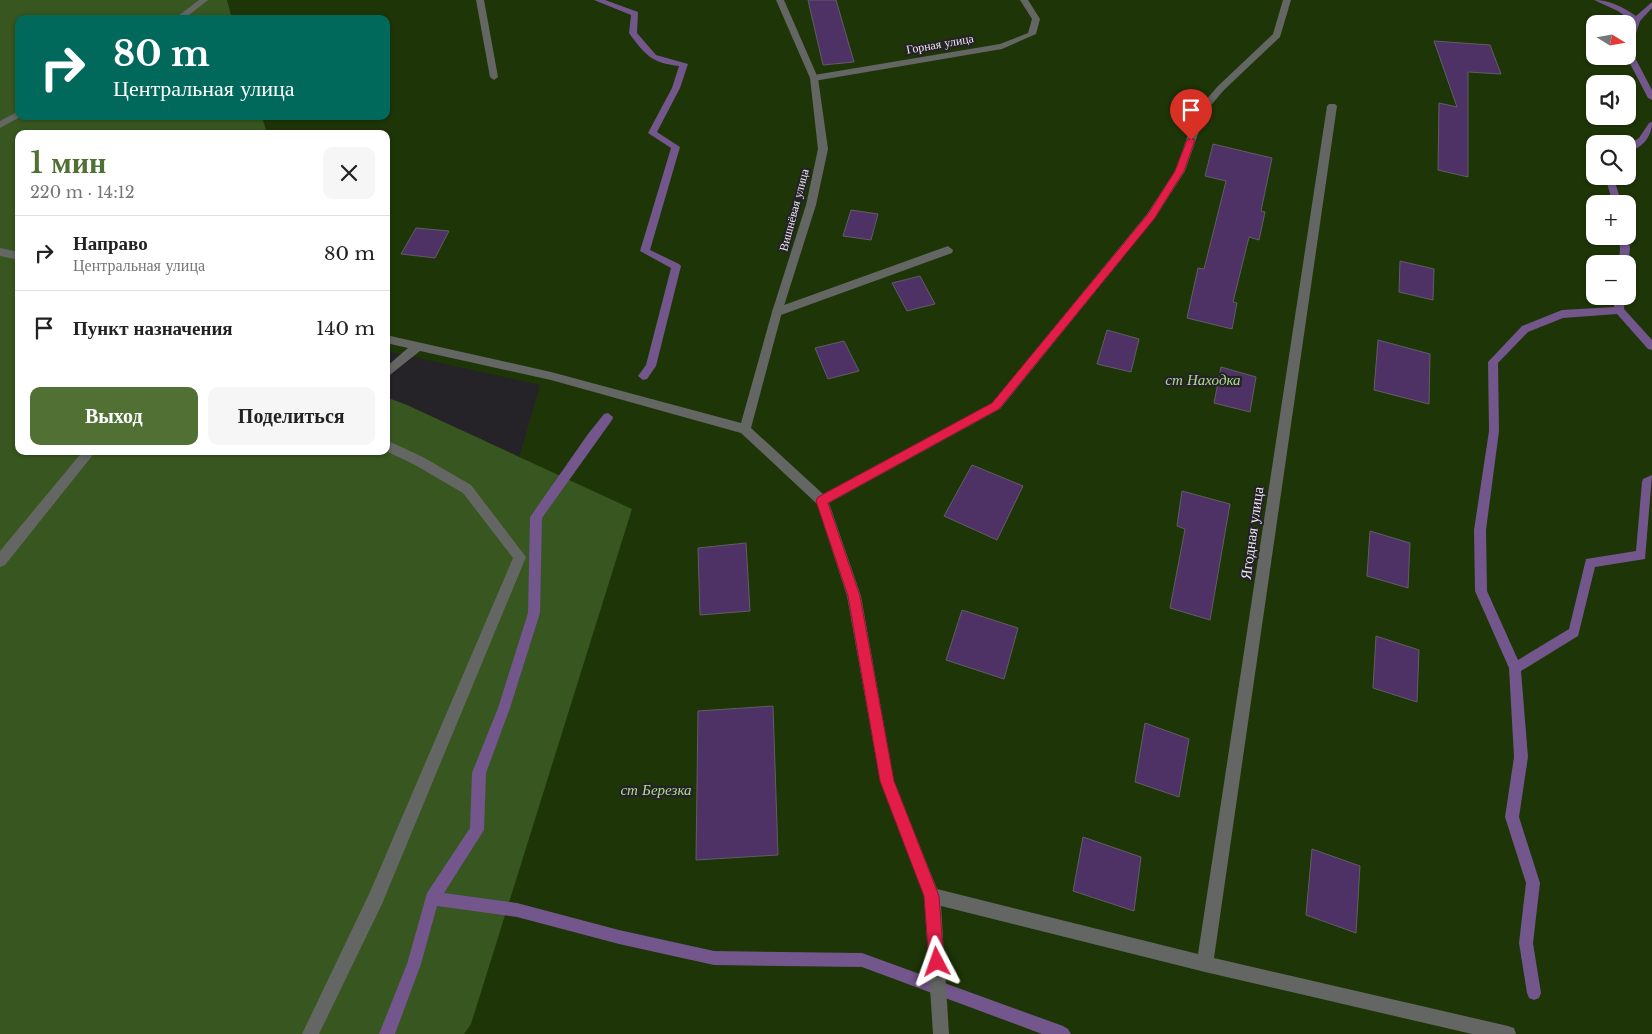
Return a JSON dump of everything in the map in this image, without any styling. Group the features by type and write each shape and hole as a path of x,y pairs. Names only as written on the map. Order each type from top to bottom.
{"street":[{"path":"183,15 204,0"},
{"path":"480,0 494,77"},
{"name":"Вишнёвая улица","path":"745,429 777,312 810,205 823,149 814,78 780,0"},
{"name":"Горная улица","path":"814,78 1002,46 1032,34 1036,19 1024,0"},
{"path":"822,501 996,406 1151,216 1180,171 1202,110 1221,88 1277,35 1287,0"},
{"name":"Ягодная улица","path":"1205,964 1332,106"},
{"path":"0,125 15,116"},
{"path":"777,312 948,250"},
{"path":"0,252 15,255"},
{"path":"390,340 551,376 745,429 822,501 854,596 887,781 932,896 941,1034"},
{"path":"390,370 418,346"},
{"path":"310,1034 376,898 520,557 467,489 419,461 390,447"},
{"path":"0,561 87,455"},
{"path":"932,896 1205,964 1508,1034"}],"green space":[{"path":"0,0 227,0 231,15 15,15 15,120 263,120 266,130 15,130 15,455 390,455 390,399 632,509 471,1024 464,1034 0,1034"},
{"name":"ст Находка","path":"69,0 1652,0 1652,1034 284,1034 484,577 540,385 390,352 390,130 17,130 0,92 15,111 15,120 390,120 390,15 58,15"}],"building":[{"path":"808,0 836,0 854,62 823,65"},
{"path":"1434,41 1490,45 1501,74 1468,72 1468,177 1438,170 1439,103 1457,107"},
{"path":"1213,144 1272,158 1261,211 1265,212 1259,240 1249,237 1233,302 1237,303 1232,329 1187,318 1198,268 1204,269 1226,181 1205,176"},
{"path":"851,210 878,214 871,240 843,236"},
{"path":"416,228 449,231 435,258 401,254"},
{"path":"1400,261 1434,269 1433,300 1399,292"},
{"path":"920,276 935,304 907,311 892,283"},
{"path":"1107,330 1139,339 1131,372 1097,364"},
{"path":"1378,340 1430,354 1429,404 1374,390"},
{"path":"844,341 859,371 828,379 815,348"},
{"path":"1221,367 1256,377 1250,412 1214,403"},
{"path":"972,465 1023,486 997,540 944,516"},
{"path":"1182,491 1230,504 1210,620 1170,608 1185,529 1177,526"},
{"path":"1370,531 1410,543 1408,588 1367,576"},
{"path":"746,543 750,611 700,615 698,548"},
{"path":"962,610 1018,628 1004,679 946,660"},
{"path":"1376,636 1419,650 1417,702 1373,688"},
{"path":"773,706 778,855 696,860 698,711"},
{"path":"1145,723 1189,739 1179,797 1135,782"},
{"path":"1083,837 1141,857 1134,911 1073,891"},
{"path":"1312,849 1360,866 1356,933 1306,915"}],"waterway":[{"path":"598,0 635,14 633,33 653,57 684,64 676,88 652,133 676,147 645,251 676,266 651,366 643,376"},
{"path":"1598,0 1621,9 1629,15"},
{"path":"1636,20 1652,4"},
{"path":"1635,65 1652,98"},
{"path":"1636,144 1642,140 1652,125"},
{"path":"1612,185 1615,195"},
{"path":"1624,245 1625,255"},
{"path":"1619,305 1619,310"},
{"path":"1515,668 1481,591 1480,530 1494,431 1493,362 1525,329 1562,314 1619,310"},
{"path":"1619,310 1652,346"},
{"path":"432,898 477,830 479,773 504,708 534,613 536,517 608,417"},
{"path":"1515,668 1574,632 1590,563 1641,555 1647,482 1652,480"},
{"path":"1515,668 1521,757 1512,817 1533,883 1526,943 1534,993"},
{"path":"387,1034 414,964 432,898"},
{"path":"432,898 517,910 619,937 714,958 862,960 1063,1034"}],"route":[{"path":"937,962 932,896 887,781 854,596 822,501 996,406 1151,216 1180,171 1191,140"}],"park label":[{"name":"ст Березка","path":"656,790"}]}
